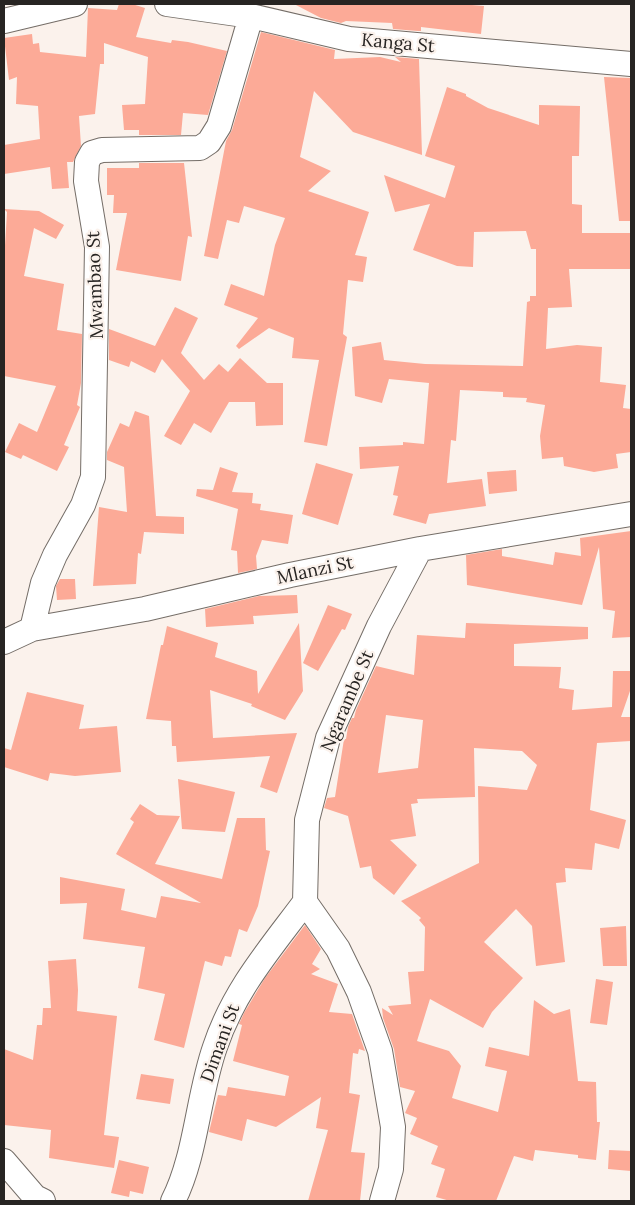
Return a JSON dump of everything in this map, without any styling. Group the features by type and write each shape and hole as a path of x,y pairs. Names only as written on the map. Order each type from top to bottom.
{"street":[{"path":"4,21 75,4"},
{"name":"Kanga St","path":"167,4 251,16 349,39 631,64"},
{"name":"Mwambao St","path":"32,629 43,584 55,555 83,506 93,477 97,247 86,181 87,162 92,153 102,150 200,148 209,142 219,126 251,16"},
{"name":"Mlanzi St","path":"4,642 32,629 145,609 290,575 420,549 631,514"},
{"name":"Ngarambe St","path":"305,902 307,820 328,738 379,626 420,549"},
{"path":"305,902 342,958 359,992 380,1052 392,1127 392,1169 382,1201"},
{"name":"Dimani St","path":"173,1201 186,1167 201,1096 214,1048 229,1009 243,986 305,902"},
{"path":"4,1162 35,1196 43,1201"}],"building":[{"path":"119,4 132,4 145,8 136,37 171,43 172,40 188,42 227,51 208,115 183,113 181,135 139,135 139,130 124,130 122,105 145,104 148,57 104,43 104,64 100,64 95,114 79,116 81,146 73,162 67,162 69,188 52,189 50,167 4,174 4,145 40,139 38,106 16,104 17,77 9,80 4,38 32,34 33,44 39,43 40,52 86,57 88,8 117,10"},
{"path":"294,4 460,4 484,6 481,34 421,27 421,31 393,29 392,23 346,21 341,23 321,18"},
{"path":"261,32 335,50 334,59 380,57 401,62 395,57 419,59 422,155 353,132 314,91 300,157 331,171 308,191 369,212 355,255 367,257 363,282 348,280 343,334 347,337 327,446 304,442 319,360 292,358 294,338 269,328 239,349 236,346 258,318 224,305 231,284 264,296 275,245 285,218 244,206 239,223 227,220 218,259 204,256 226,141 232,130"},
{"path":"604,77 631,78 631,221 619,221"},
{"path":"447,87 466,94 466,96 488,108 539,125 539,105 580,106 579,156 572,156 572,204 582,205 582,233 631,233 631,269 569,269 572,307 548,308 546,349 577,345 602,347 600,382 626,385 623,408 631,409 631,452 616,454 618,468 594,472 564,466 563,457 542,459 540,436 545,405 526,402 527,398 503,397 503,392 460,390 456,441 451,440 447,483 482,479 486,506 429,514 426,524 393,515 398,496 393,495 399,466 360,469 359,447 403,445 403,442 424,444 429,383 389,379 382,403 355,396 352,347 381,342 384,360 425,364 523,366 527,302 530,301 530,296 536,296 536,249 531,249 526,231 474,232 473,267 457,266 413,250 430,204 395,212 384,175 445,198 455,166 425,156"},
{"path":"139,163 184,163 192,237 188,236 181,281 116,270 127,213 113,213 114,195 107,195 107,168 139,168"},
{"path":"4,209 39,211 64,225 56,239 34,228 24,276 64,284 57,330 82,334 81,383 77,405 80,407 64,445 69,447 57,471 23,455 21,459 5,452 19,423 37,432 56,386 4,376 4,262 7,212"},
{"path":"175,307 198,318 181,353 204,380 219,364 228,372 240,358 267,383 283,383 283,425 256,426 255,402 229,402 211,433 194,423 181,445 164,436 190,391 162,359 155,373 131,361 129,367 109,360 109,329 155,346"},
{"path":"135,411 149,416 156,516 184,517 184,534 144,532 141,554 138,553 136,584 93,586 99,507 127,512 124,467 107,460 107,452 120,423 129,427"},
{"path":"316,463 353,474 338,525 302,514"},
{"path":"220,467 238,473 232,492 253,493 252,503 261,504 260,510 293,515 288,544 262,540 256,556 257,569 238,573 237,551 231,550 238,509 196,496 197,489 213,490"},
{"path":"516,470 517,491 489,494 487,472"},
{"path":"631,531 631,637 612,638 615,611 603,609 599,547 582,605 467,585 466,555 502,549 502,556 553,565 555,552 581,556 580,538"},
{"path":"60,579 75,579 76,599 57,600 56,586"},
{"path":"297,595 298,613 253,616 254,624 206,627 205,609 259,596"},
{"path":"328,605 352,614 345,630 342,629 318,671 303,663"},
{"path":"299,623 303,691 285,720 251,706 252,704 210,690 213,738 297,733 277,793 260,787 270,756 177,762 176,746 172,746 171,721 146,719 161,645 163,645 167,626 218,643 215,657 257,671 258,694"},
{"path":"466,623 588,627 588,639 514,644 514,666 561,667 559,688 574,690 572,710 612,707 613,671 631,671 631,688 621,717 631,717 631,741 597,743 590,810 626,820 619,849 595,843 592,870 565,868 566,882 556,883 565,962 536,966 532,926 516,909 484,942 523,978 492,1012 483,1028 430,999 417,1041 449,1051 461,1066 452,1098 498,1112 507,1071 485,1066 489,1047 529,1056 534,1000 554,1014 570,1009 578,1081 596,1082 597,1122 600,1122 596,1160 578,1158 578,1155 535,1150 533,1161 514,1156 496,1201 450,1201 436,1197 445,1169 431,1164 438,1146 410,1134 417,1118 405,1113 415,1091 400,1087 394,1049 383,1018 382,1008 393,1015 388,1006 411,1004 408,972 424,971 425,927 419,920 421,918 401,901 479,863 478,786 527,790 537,765 522,751 474,748 475,797 417,799 418,803 411,804 416,836 390,840 417,865 394,895 373,878 371,866 360,868 348,816 324,808 327,798 335,797 344,739 346,739 348,727 352,718 354,718 376,666 414,675 417,635 465,638","holes":["386,715 423,720 418,768 378,773"]},
{"path":"27,692 84,705 79,729 117,726 121,772 75,776 50,773 48,781 4,767 4,748 11,750"},
{"path":"178,779 235,792 225,832 182,829"},
{"path":"140,804 157,815 180,816 155,864 222,879 237,818 265,818 266,850 270,851 258,906 247,932 239,929 231,957 225,956 222,966 205,961 184,1048 154,1040 165,994 138,988 145,947 83,939 87,903 60,904 60,877 125,889 121,910 156,918 161,896 201,903 116,854 134,822 130,819"},
{"path":"305,925 321,949 312,964 320,969 311,974 338,984 329,1012 352,1014 365,1051 359,1049 358,1054 353,1053 349,1093 360,1095 351,1152 365,1153 360,1201 308,1201 328,1130 316,1128 321,1097 276,1127 247,1119 242,1141 209,1132 218,1095 226,1096 228,1087 285,1096 289,1076 233,1061 242,1025 239,1024 244,1013 265,978"},
{"path":"626,926 627,966 603,966 600,928"},
{"path":"76,959 77,1011 117,1016 104,1135 119,1137 114,1168 49,1158 51,1130 4,1125 4,1049 33,1060 37,1025 42,1025 43,1008 51,1008 48,961"},
{"path":"596,979 613,982 607,1025 590,1023"},
{"path":"141,1074 174,1079 170,1104 136,1099"},
{"path":"609,1150 631,1151 631,1171 608,1169"},
{"path":"119,1160 149,1167 143,1194 130,1191 129,1197 111,1193"}]}
